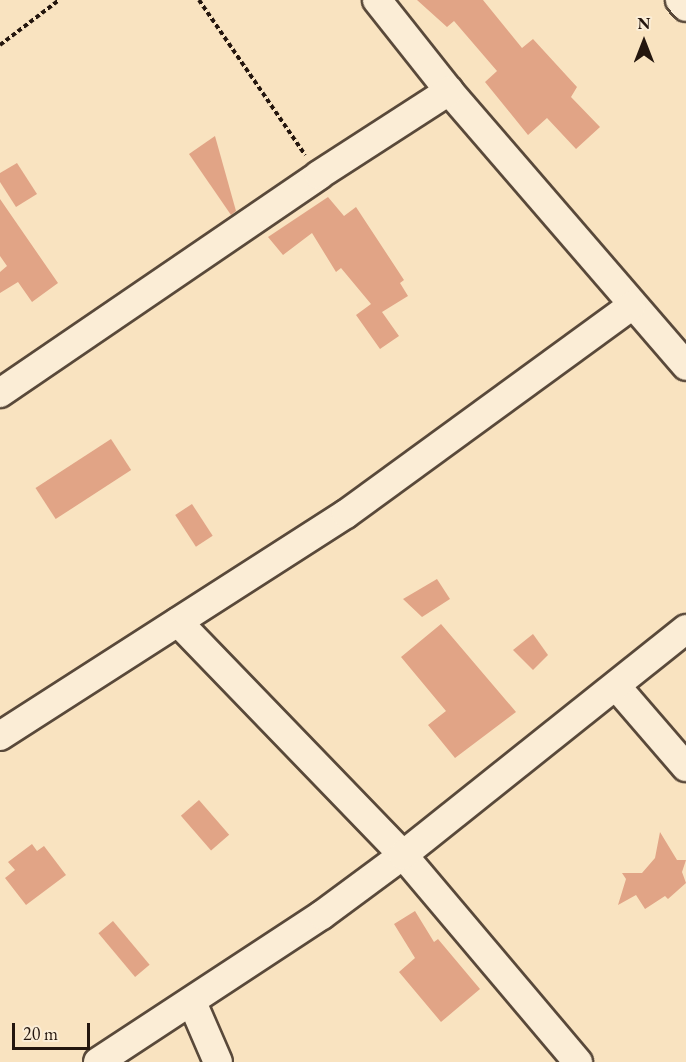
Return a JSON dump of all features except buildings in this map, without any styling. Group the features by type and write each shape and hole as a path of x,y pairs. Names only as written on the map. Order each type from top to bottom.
{"street":[{"path":"377,0 449,91 631,306 686,366"},
{"path":"680,0 686,7"},
{"path":"0,393 318,175 449,91"},
{"path":"4,724 178,622 346,513 631,306"},
{"path":"178,622 403,855 578,1062"},
{"path":"98,1062 192,1002 403,855 686,629"},
{"path":"616,686 686,767"},
{"path":"192,1002 218,1062"}],"path":[{"path":"0,45 58,0"},
{"path":"199,0 318,175"}]}
